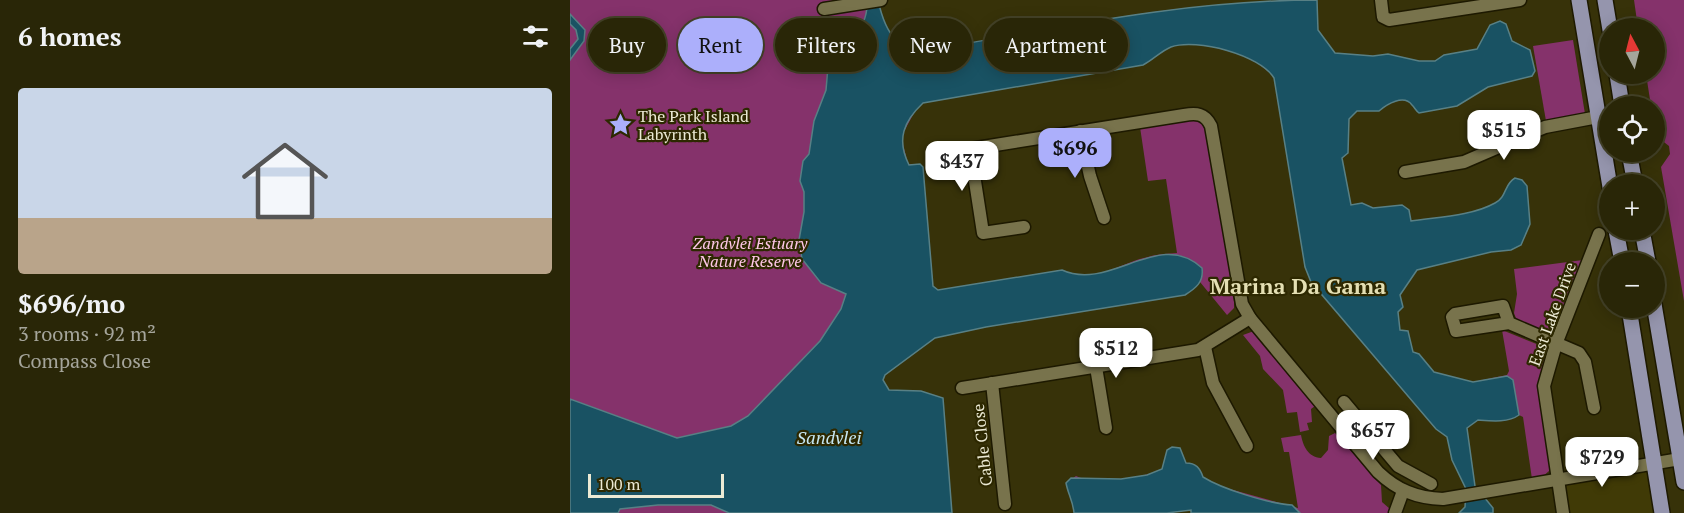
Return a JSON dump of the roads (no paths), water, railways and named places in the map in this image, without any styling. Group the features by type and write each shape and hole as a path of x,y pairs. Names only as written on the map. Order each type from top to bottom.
{"main road":[{"path":"1579,0 1608,174"},
{"path":"1605,0 1608,18"},
{"path":"1631,318 1662,513"},
{"path":"1656,318 1684,482"}],"street":[{"path":"824,9 881,0"},
{"path":"1381,0 1383,17 1389,20 1520,0"},
{"path":"945,153 1201,114 1211,126 1238,290 1250,318 1387,480 1403,491 1428,498 1459,497 1680,459"},
{"path":"1405,172 1464,162 1537,129 1598,117"},
{"path":"1080,131 1090,176 1104,218"},
{"path":"970,149 983,231 986,234 1024,227"},
{"name":"East Lake Drive","path":"1563,513 1544,392 1556,344 1599,234"},
{"path":"962,388 1205,347 1250,318"},
{"path":"1509,323 1577,352 1583,358 1594,408"},
{"path":"1205,347 1213,383 1247,446"},
{"path":"1096,367 1106,428"},
{"name":"Cable Close","path":"992,383 1005,504"},
{"path":"1344,402 1398,466 1431,484"},
{"path":"1387,480 1398,466"},
{"path":"1395,513 1403,491"}],"water":[{"name":"Sandvlei","path":"878,0 889,30 889,72 972,72 972,42 984,40 984,72 1102,72 923,103 916,110 904,131 903,147 909,165 920,164 923,167 933,286 938,290 1062,270 1080,275 1098,273 1151,257 1169,255 1186,258 1202,268 1202,277 1198,284 1185,295 986,327 935,338 885,375 883,380 889,390 921,391 943,398 952,513 729,513 711,505 658,505 620,509 618,513 570,513 570,399 677,438 731,426 748,416 820,341 841,309 846,294 821,283 802,259 799,240 804,212 804,192 800,181 803,161 809,154 814,121 826,90 828,72 877,72 877,18 864,18 867,8"},
{"name":"Sandvlei","path":"1317,0 1318,30 1335,53 1373,56 1388,54 1419,61 1435,61 1444,55 1477,49 1490,25 1500,21 1506,24 1512,41 1530,50 1535,71 1532,76 1488,87 1457,106 1419,113 1409,102 1400,100 1379,111 1357,111 1349,119 1348,153 1342,158 1351,205 1362,203 1373,208 1402,205 1409,210 1411,221 1476,211 1486,207 1499,200 1515,178 1522,180 1527,186 1530,224 1521,245 1511,250 1491,252 1417,270 1400,295 1403,307 1398,312 1400,330 1408,331 1413,352 1419,354 1434,372 1473,382 1507,376 1513,380 1519,415 1505,420 1478,420 1467,428 1475,486 1493,508 1493,513 1459,513 1465,507 1466,489 1452,460 1447,437 1436,429 1311,282 1305,267 1274,78 1256,62 1242,56 1227,50 1196,45 1171,47 1143,65 1128,68 1128,18 1113,18 1269,1"},
{"path":"570,14 585,30 584,41 570,60 570,49 578,39 576,30 570,24"},
{"path":"1172,447 1180,448 1186,463 1197,467 1203,477 1211,482 1259,499 1292,505 1300,513 1191,513 1191,510 1167,513 1074,513 1066,483 1071,478 1121,479 1147,475 1162,469 1167,450"}],"place":[{"name":"The Park Island Labyrinth","path":"620,125"}],"district":[{"name":"Marina Da Gama","path":"1298,286"}],"park label":[{"name":"Zandvlei Estuary Nature Reserve","path":"750,252"}]}
